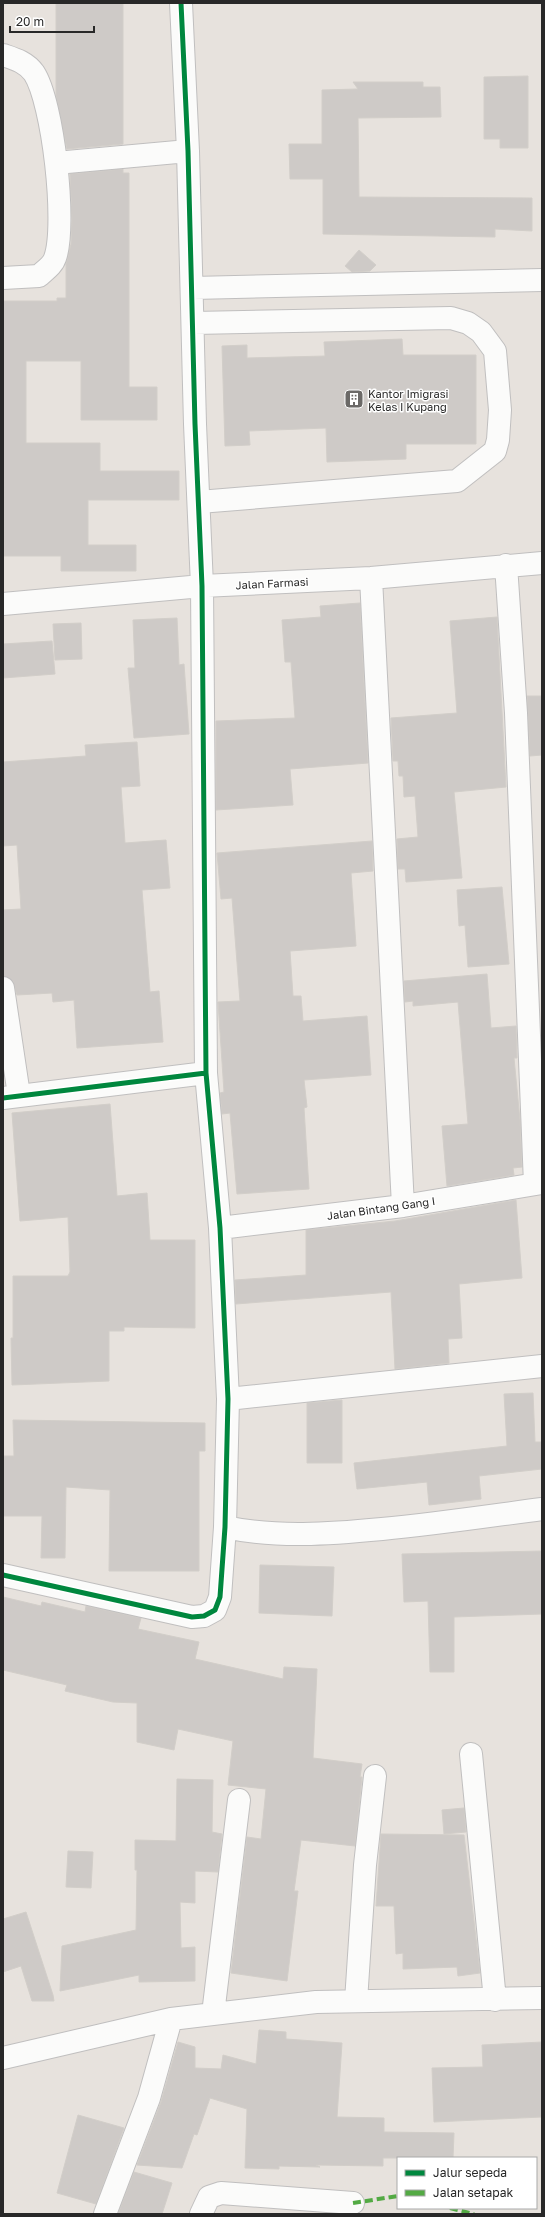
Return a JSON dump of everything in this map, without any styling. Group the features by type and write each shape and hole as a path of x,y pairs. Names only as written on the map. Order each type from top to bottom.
{"street":[{"path":"3,1574 192,1618 204,1616 215,1610 220,1597 225,1527 228,1399 220,1228 206,1073 202,586 193,288 181,3"},
{"path":"3,55 21,60 34,72 46,105 56,162 60,233 55,260 39,276 3,278"},
{"path":"56,162 188,151"},
{"path":"193,288 542,280"},
{"path":"194,322 451,318 468,323 481,332 495,351 500,410 498,440 494,451 456,481 199,502"},
{"name":"Jalan Farmasi","path":"3,604 202,586 371,578 542,563"},
{"path":"506,565 516,713 539,1183"},
{"path":"371,578 403,1206"},
{"path":"3,988 11,1097 206,1073"},
{"name":"Jalan Bintang Gang I","path":"220,1228 403,1206 539,1183"},
{"path":"228,1399 542,1366"},
{"path":"225,1527 245,1531 329,1534 426,1524 542,1509"},
{"path":"471,1754 494,2000"},
{"path":"356,2001 365,1865 375,1776"},
{"path":"213,2014 239,1800"},
{"path":"3,2058 171,2019 316,2002 542,1998"},
{"path":"104,2214 149,2098 171,2019"},
{"path":"201,2214 209,2197 222,2193 353,2203"}],"building":[{"path":"56,3 123,3 123,144 67,149 56,96"},
{"path":"528,76 528,148 500,148 500,139 484,139 484,77"},
{"path":"353,82 423,82 423,87 440,87 441,117 358,118 359,197 532,198 532,231 495,229 495,237 323,234 323,179 290,179 289,144 322,144 322,90 358,89"},
{"path":"123,169 123,173 129,173 129,387 157,387 157,420 81,420 81,361 26,361 26,443 100,443 100,471 179,471 179,500 88,500 88,545 136,545 136,571 61,571 61,556 4,556 3,301 57,301 57,298 66,298 66,264 71,244 72,220 70,174"},
{"path":"359,250 376,265 370,271 352,272 345,266"},
{"path":"402,339 403,355 476,355 476,444 406,444 406,459 327,462 326,428 249,431 250,445 225,446 222,346 247,345 247,358 325,356 324,342"},
{"path":"360,603 368,763 290,769 293,805 216,810 216,721 295,718 291,662 285,662 282,620 321,617 320,606"},
{"path":"497,617 506,787 454,792 462,878 406,882 405,869 398,869 397,839 418,837 415,796 404,797 403,776 399,776 398,761 393,761 391,718 457,713 450,621"},
{"path":"177,618 179,665 184,664 189,734 134,738 128,668 135,668 133,620"},
{"path":"81,623 82,659 55,660 53,624"},
{"path":"52,641 55,674 3,678 3,644"},
{"path":"527,696 542,696 542,755 530,756"},
{"path":"137,742 140,786 121,787 125,843 166,840 170,888 142,890 150,992 159,991 163,1042 77,1048 74,1000 53,1002 52,993 17,995 13,981 3,976 3,910 21,909 17,845 3,846 3,762 86,756 85,745"},
{"path":"372,841 373,871 351,873 356,946 290,951 293,996 301,996 303,1021 367,1016 371,1075 304,1080 307,1107 304,1108 309,1189 237,1194 230,1113 222,1114 220,1093 224,1092 218,1002 240,1001 232,898 221,899 217,853"},
{"path":"502,887 509,964 468,967 465,925 459,926 457,890"},
{"path":"487,974 491,1028 516,1026 517,1058 514,1058 520,1120 522,1167 513,1168 514,1175 447,1186 442,1126 468,1124 458,1002 413,1006 413,1001 405,1002 404,981"},
{"path":"110,1104 117,1196 147,1193 150,1240 195,1240 195,1328 124,1327 124,1331 109,1331 109,1381 12,1385 11,1338 13,1338 13,1276 68,1276 70,1272 68,1217 20,1221 12,1113"},
{"path":"516,1200 522,1278 459,1284 462,1338 448,1339 449,1363 395,1369 391,1292 236,1304 235,1280 306,1275 306,1230 395,1221"},
{"path":"533,1393 535,1442 542,1442 542,1469 479,1476 481,1499 429,1505 427,1482 357,1489 354,1463 507,1446 504,1394"},
{"path":"342,1400 342,1463 307,1463 307,1403"},
{"path":"13,1420 205,1423 205,1451 199,1451 199,1571 109,1571 110,1490 66,1487 65,1558 41,1558 42,1516 3,1516 3,1456 14,1456"},
{"path":"542,1551 542,1614 454,1617 454,1672 430,1672 428,1601 404,1602 402,1554"},
{"path":"260,1565 334,1567 332,1616 259,1613"},
{"path":"3,1597 41,1606 42,1602 85,1612 86,1606 141,1618 138,1629 199,1642 195,1659 283,1679 284,1667 317,1669 313,1758 362,1764 360,1777 362,1777 355,1846 301,1840 294,1891 298,1891 287,1981 231,1973 247,1837 261,1839 266,1789 228,1785 233,1741 178,1729 174,1750 137,1742 137,1703 113,1702 65,1691 67,1685 3,1670"},
{"path":"177,1779 213,1780 212,1832 222,1834 218,1872 195,1871 195,1903 180,1902 181,1948 195,1947 195,1981 139,1982 139,1975 60,1991 62,1946 136,1930 137,1870 135,1870 135,1840 176,1841"},
{"path":"464,1808 466,1832 444,1834 442,1810"},
{"path":"381,1834 464,1835 480,1973 458,1976 457,1967 403,1969 403,1953 396,1954 394,1906 376,1906"},
{"path":"68,1851 93,1852 91,1888 66,1887"},
{"path":"26,1912 54,2001 32,2001 21,1966 3,1972 3,1919"},
{"path":"259,2030 286,2032 286,2039 342,2043 337,2117 384,2118 384,2132 454,2133 453,2157 383,2158 383,2166 316,2165 320,2167 279,2166 279,2169 245,2168 247,2109 210,2098 197,2135 194,2134 182,2168 137,2165 161,2102 178,2042 195,2047 195,2068 221,2069 223,2055 256,2064"},
{"path":"542,2042 542,2117 434,2122 432,2068 483,2067 482,2045"},
{"path":"78,2115 124,2128 96,2204 57,2193"},
{"path":"134,2172 172,2183 162,2214 118,2214"}],"marked path":[{"path":"353,2203 397,2196"},
{"path":"454,2209 474,2214"}],"cycle path":[{"path":"3,1098 206,1073 202,586 195,424 188,151 181,3"},
{"path":"3,1575 192,1617 204,1616 215,1610 220,1597 225,1527 228,1399 220,1228 206,1073"}],"place":[{"name":"Kantor Imigrasi Kelas I Kupang","path":"354,399"}]}
